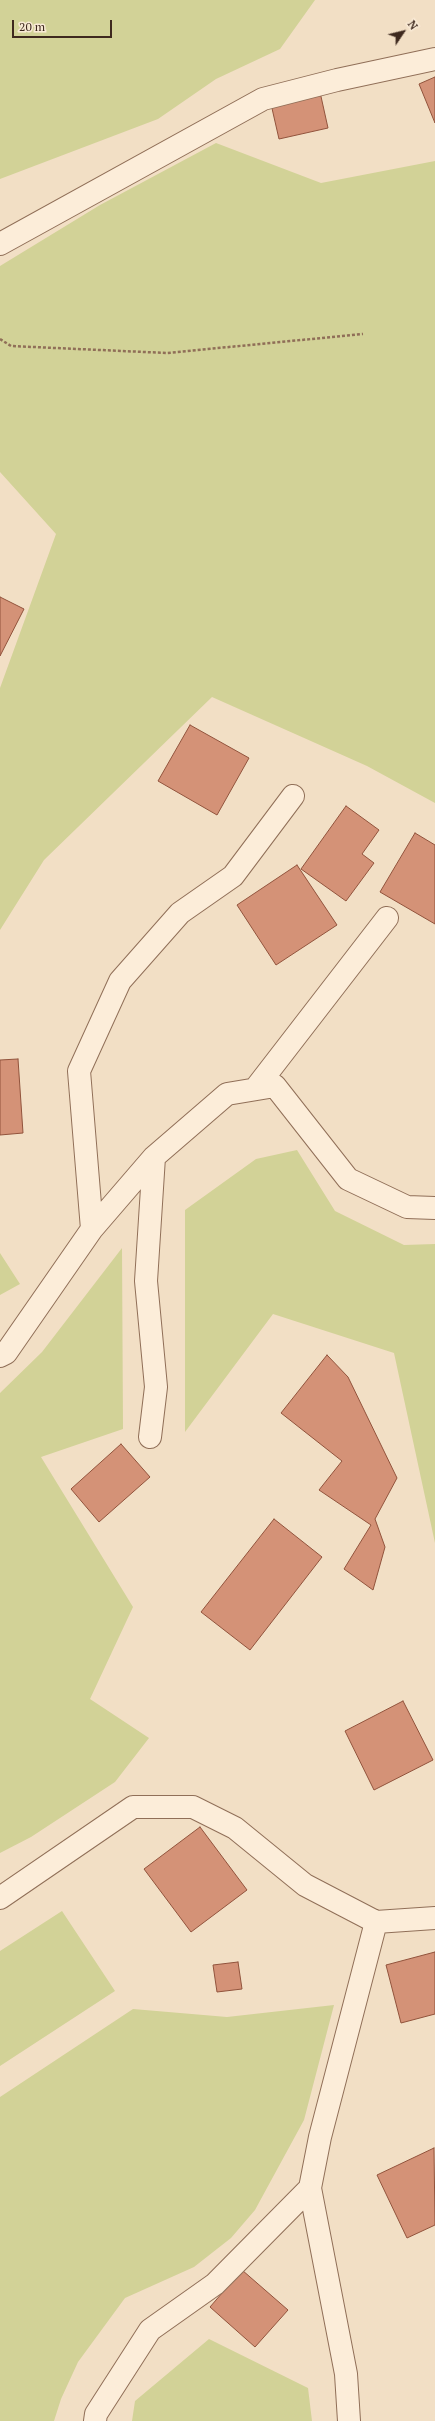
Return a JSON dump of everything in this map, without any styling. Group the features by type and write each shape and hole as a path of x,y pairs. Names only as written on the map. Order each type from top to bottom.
{"street":[{"path":"0,244 263,99 337,80 435,59"},
{"path":"92,1229 79,1071 120,981 180,913 233,876 293,796"},
{"path":"255,1089 387,918"},
{"path":"0,1356 6,1353 92,1229 154,1157 226,1094 275,1086 348,1179 407,1208 435,1208"},
{"path":"150,1437 156,1387 146,1281 154,1157"},
{"path":"0,1898 133,1807 193,1807 235,1828 305,1885 376,1922 435,1918"},
{"path":"349,2421 346,2374 310,2188 320,2137 376,1922"},
{"path":"95,2421 96,2414 150,2330 215,2284 310,2188"}],"path":[{"path":"0,339 11,346 167,353 363,334"}],"green space":[{"path":"0,0 315,0 280,49 216,79 158,119 0,179"},
{"path":"216,143 321,183 435,161 435,803 367,766 212,697 44,860 0,930 0,688 56,534 0,472 0,266 100,205"},
{"path":"297,1150 335,1211 404,1245 435,1244 435,1543 394,1353 273,1314 185,1432 185,1210 256,1159"},
{"path":"122,1248 123,1429 41,1457 133,1607 90,1699 149,1738 115,1782 31,1837 0,1853 0,1393 42,1352"},
{"path":"0,1253 20,1284 0,1295"},
{"path":"62,1911 115,1991 0,2066 0,1951"},
{"path":"334,2005 304,2120 255,2210 231,2238 194,2267 125,2298 78,2362 61,2399 54,2421 0,2421 0,2097 133,2009 227,2017"},
{"path":"209,2339 308,2388 312,2421 132,2421 135,2401"}],"building":[{"path":"435,77 435,123 419,84"},
{"path":"320,92 328,128 279,139 271,104"},
{"path":"0,597 24,609 0,656"},
{"path":"190,725 249,758 217,815 158,781"},
{"path":"346,806 379,830 362,854 374,863 346,901 301,869"},
{"path":"415,833 435,845 435,924 380,892"},
{"path":"297,865 337,925 276,965 237,905"},
{"path":"18,1059 23,1133 0,1135 0,1060"},
{"path":"327,1355 348,1377 397,1478 375,1519 385,1547 373,1590 344,1569 371,1525 319,1490 342,1461 281,1413"},
{"path":"121,1444 150,1477 99,1522 71,1489"},
{"path":"274,1519 322,1557 250,1650 201,1612"},
{"path":"403,1701 433,1760 374,1790 345,1731"},
{"path":"200,1827 247,1890 191,1932 144,1869"},
{"path":"435,1952 435,2014 401,2023 386,1965"},
{"path":"238,1962 242,1989 217,1992 213,1965"},
{"path":"434,2148 435,2225 407,2238 377,2175"},
{"path":"242,2270 288,2310 255,2347 210,2307"}]}
